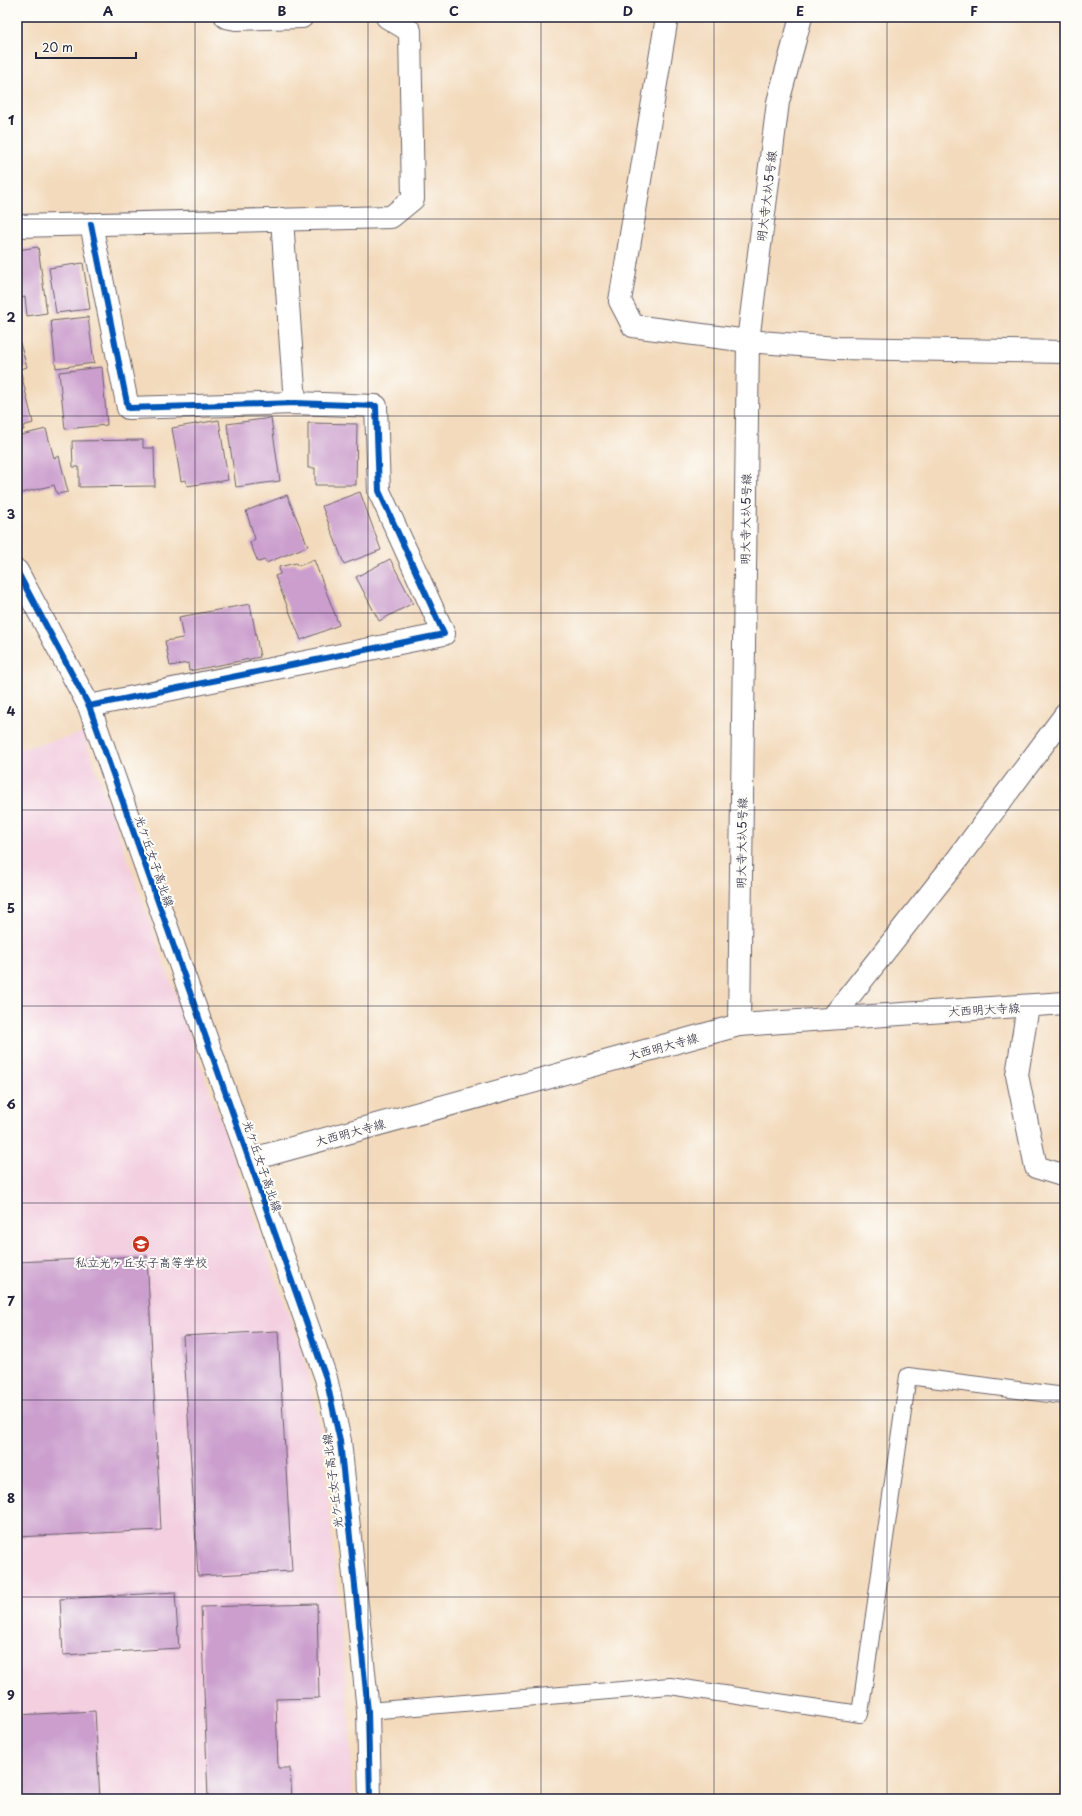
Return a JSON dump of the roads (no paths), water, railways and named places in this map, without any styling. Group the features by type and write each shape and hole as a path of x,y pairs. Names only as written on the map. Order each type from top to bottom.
{"street":[{"path":"226,17 236,19 302,17"},
{"path":"17,226 391,217 413,199 410,31 387,17"},
{"path":"667,17 620,301 633,326 748,341 837,348 1065,352"},
{"name":"明大寺大圦5号線","path":"739,1025 748,341 778,102 801,17"},
{"path":"282,219 296,403"},
{"path":"89,706 444,634 379,491 376,406 296,403 128,408 91,224"},
{"name":"光ケ丘女子高北線","path":"17,571 89,706 326,1378 340,1441 368,1711 370,1799"},
{"path":"832,1018 953,865 1065,715"},
{"name":"大西明大寺線","path":"249,1160 739,1025 1065,1003"},
{"path":"1028,1006 1017,1075 1036,1167 1065,1176"}],"lane":[{"path":"368,1711 670,1686 860,1714 908,1376 1065,1396"}],"place":[{"name":"私立光ヶ丘女子高等学校","path":"141,1244"}]}
